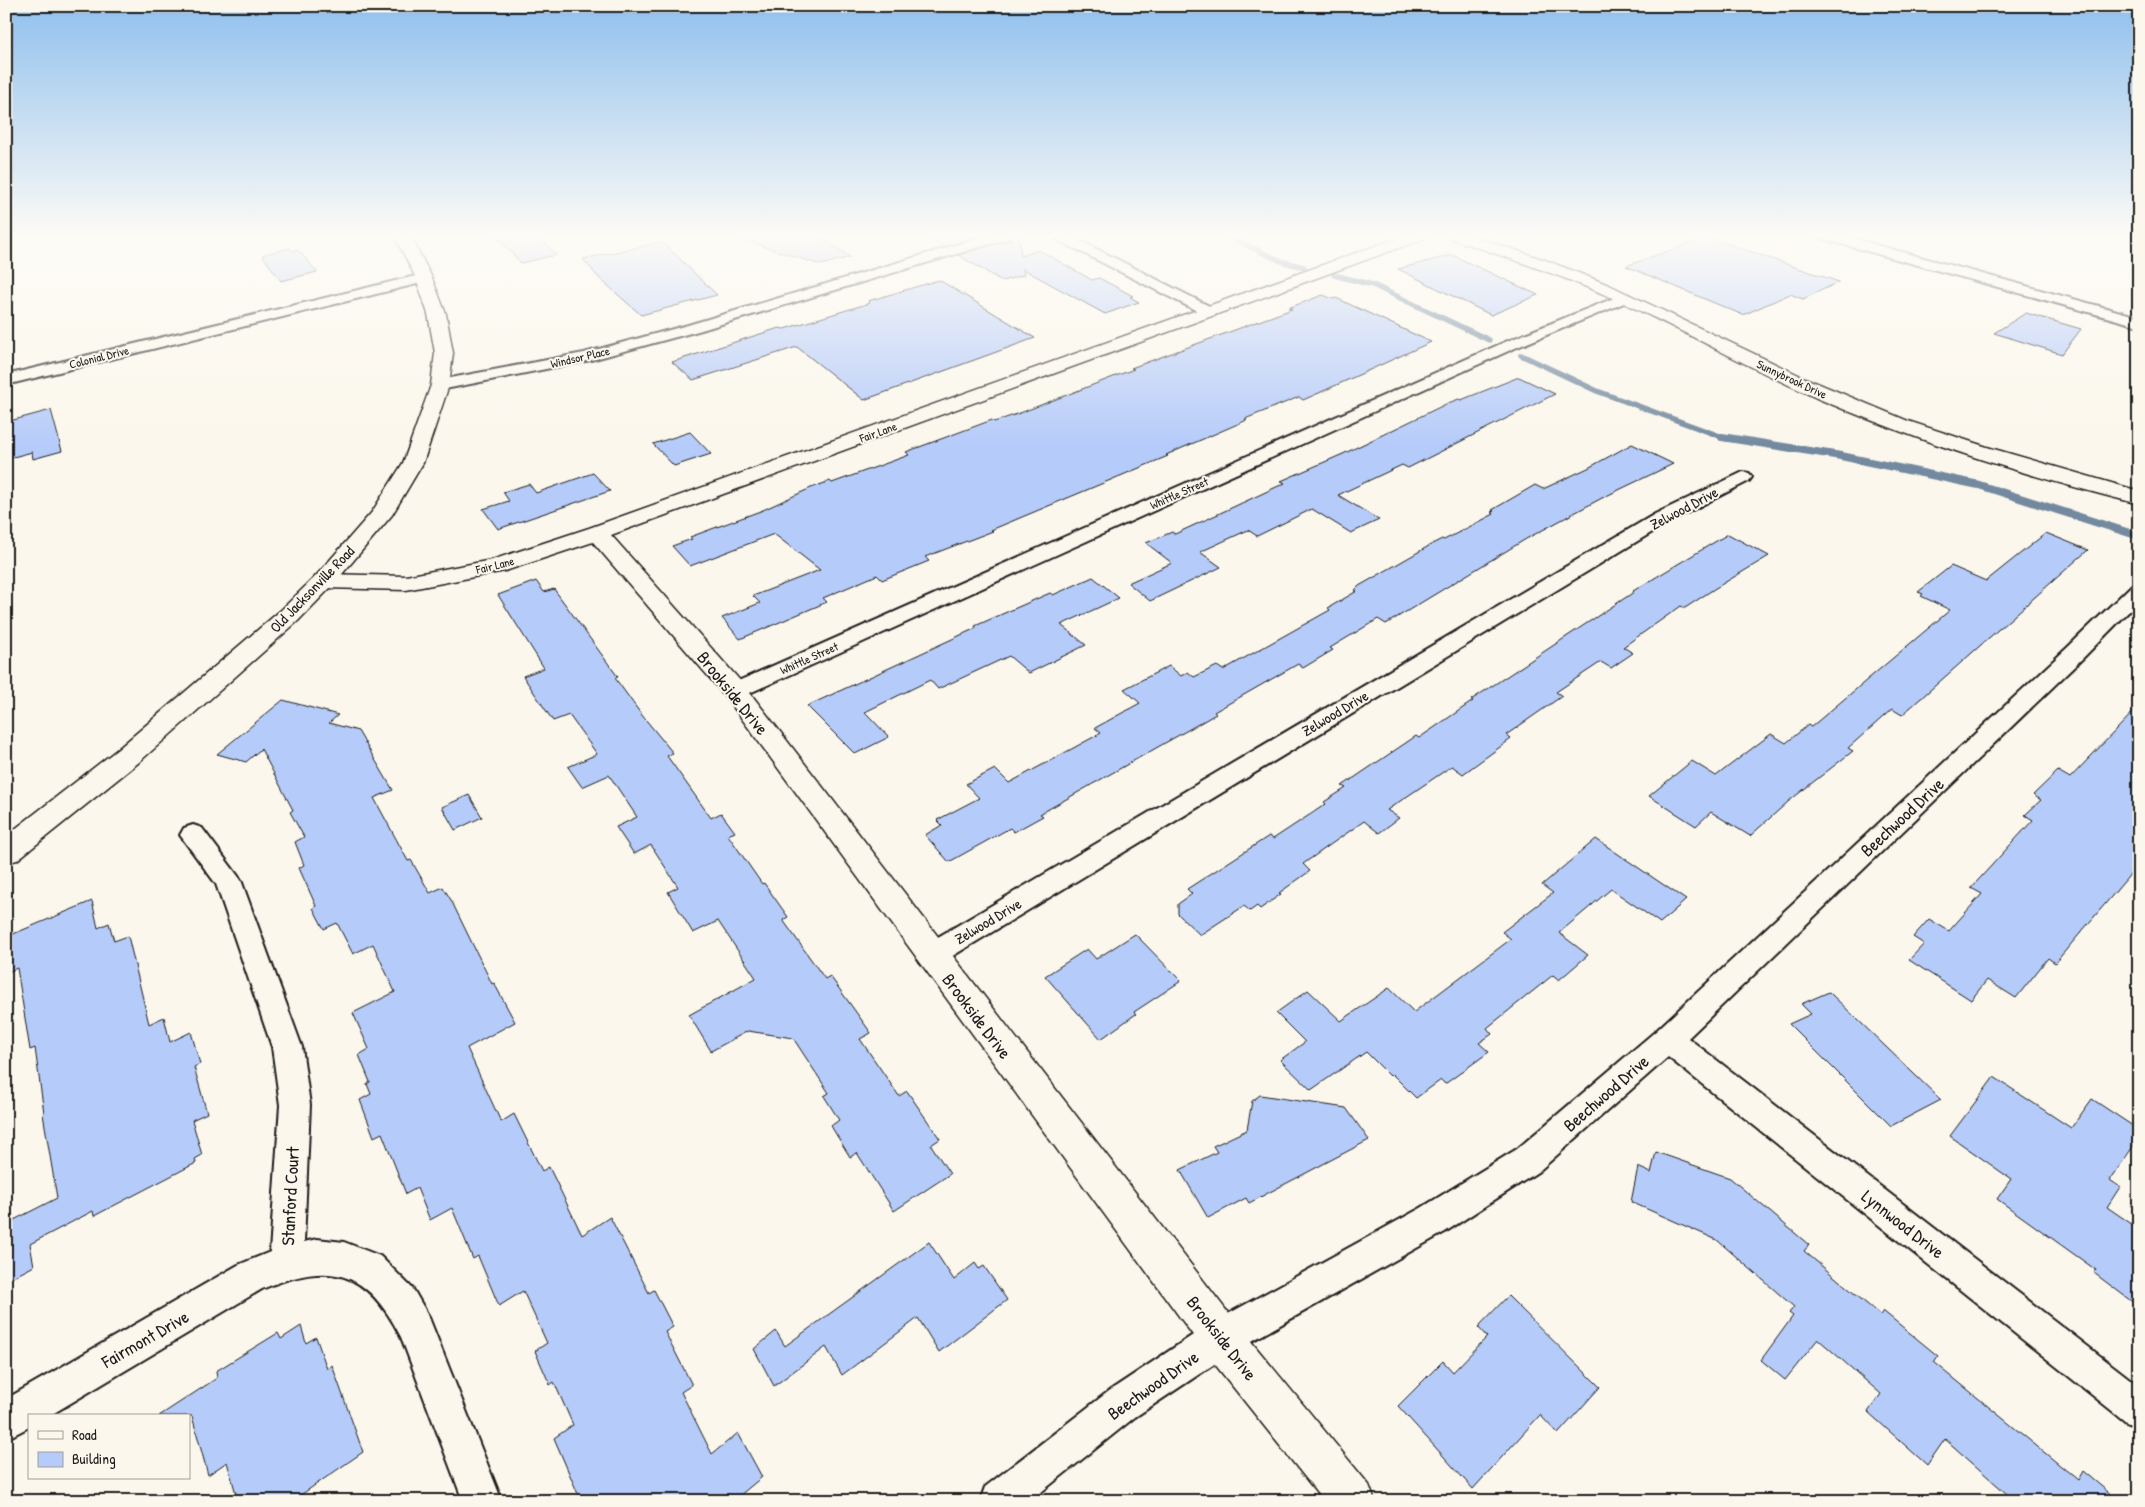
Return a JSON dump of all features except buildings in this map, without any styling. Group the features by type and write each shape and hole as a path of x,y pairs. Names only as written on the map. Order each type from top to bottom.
{"street":[{"name":"Colonial Drive","path":"6,380 312,305"},
{"name":"Old Jacksonville Road","path":"6,852 128,756 289,616 324,581 381,515 413,463 440,385 444,353 434,305"},
{"name":"Windsor Place","path":"440,385 594,355 769,305"},
{"path":"1197,305 1210,312"},
{"name":"Fair Lane","path":"324,581 406,583 497,566 597,534 1228,305"},
{"name":"Whittle Street","path":"734,691 1510,345 1606,305"},
{"name":"Sunnybrook Drive","path":"1639,305 1825,395 1905,426 2013,463 2139,498"},
{"path":"2079,305 2139,322"},
{"name":"Zelwood Drive","path":"931,955 1662,518 1743,477"},
{"name":"Brookside Drive","path":"597,534 734,691 1221,1338 1353,1501"},
{"name":"Beechwood Drive","path":"998,1501 1122,1404 1221,1338 1434,1220 1528,1160 1668,1039 2075,653 2139,589"},
{"name":"Stanford Court","path":"193,835 228,880 287,1047 295,1105 286,1262 317,1256 344,1259 368,1268 402,1301 415,1328 483,1501"},
{"name":"Lynnwood Drive","path":"1668,1039 2139,1409"},
{"name":"Fairmont Drive","path":"6,1420 250,1277 286,1262"}],"waterway":[{"path":"1416,305 1489,340"},
{"path":"1521,355 1597,391 1723,437"},
{"path":"1723,437 1841,456 1979,485 2139,536"},
{"path":"1723,437 1728,439"}]}
